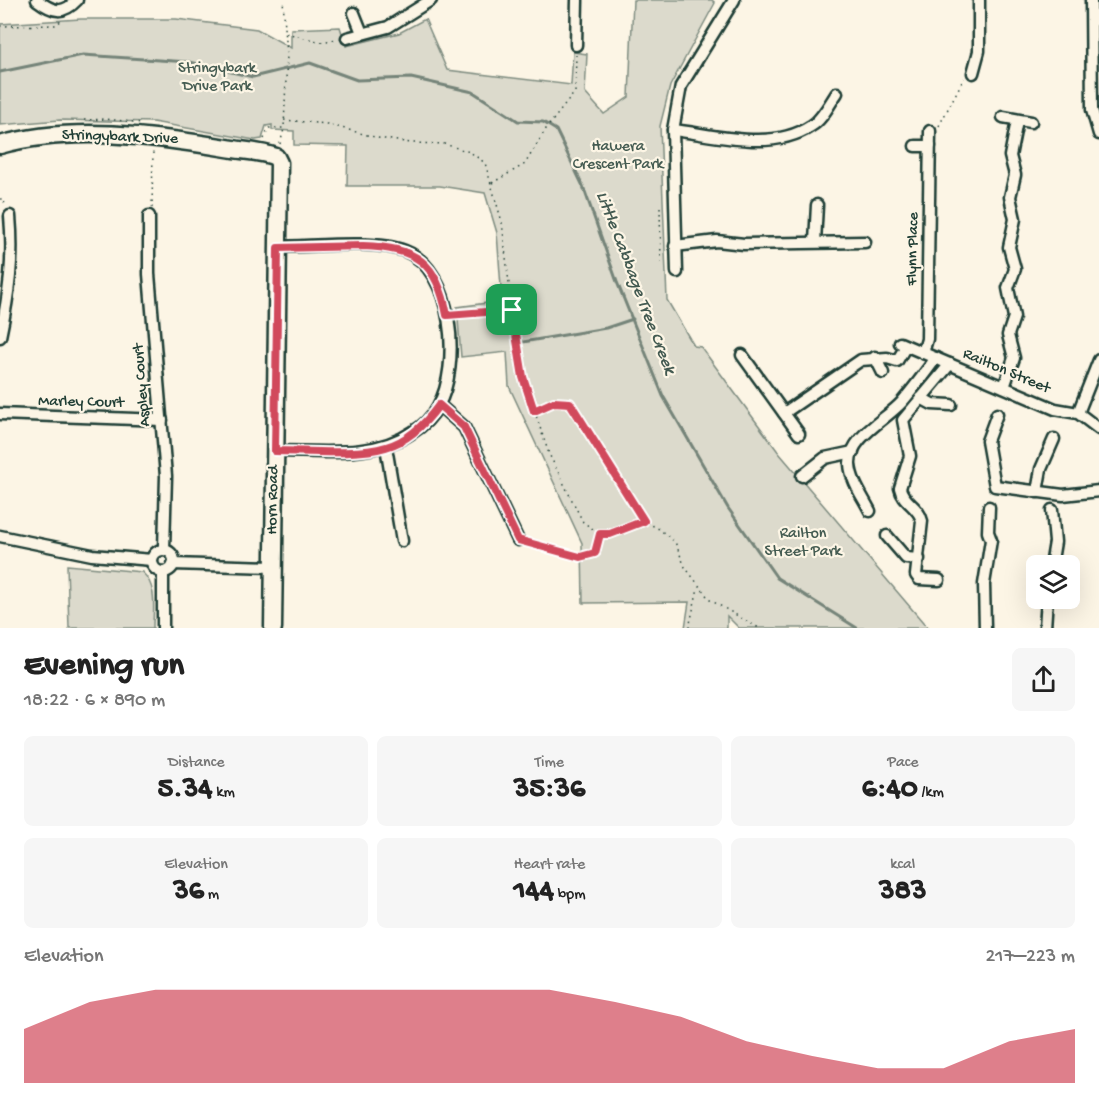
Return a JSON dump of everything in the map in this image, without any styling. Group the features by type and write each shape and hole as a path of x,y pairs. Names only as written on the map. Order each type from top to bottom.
{"street":[{"path":"37,0 50,9 68,9 77,0"},
{"path":"347,38 388,27 431,0"},
{"path":"576,45 577,0"},
{"path":"677,272 672,130 681,86 734,0"},
{"path":"973,74 979,51 979,0"},
{"path":"1091,0 1092,110 1098,128"},
{"path":"354,13 362,33"},
{"path":"672,130 758,140 787,137 813,126 837,93"},
{"path":"1003,117 1031,122"},
{"path":"1004,387 1014,358 1008,335 1014,317 1008,288 1015,269 1009,247 1015,219 1010,197 1015,175 1010,156 1017,121"},
{"name":"Flynn Place","path":"923,353 927,339 930,131"},
{"name":"Stringybark Drive","path":"0,145 26,137 45,136 154,137 276,156"},
{"path":"915,146 930,146"},
{"name":"Horn Road","path":"273,628 279,163 276,156"},
{"path":"815,242 817,205"},
{"path":"0,337 11,280 13,251 10,216"},
{"name":"Aspley Court","path":"150,216 149,274 166,476 164,550"},
{"path":"675,246 717,241 744,244 865,242"},
{"path":"275,451 351,451 386,447 414,432 428,420 439,405 450,359 447,315 440,286 433,273 417,256 405,250 363,246 278,248"},
{"name":"Railton Street","path":"875,357 897,361 903,345 1055,409 1078,413 1099,429"},
{"path":"742,356 799,434"},
{"path":"784,413 861,360 875,357 883,373"},
{"path":"870,511 854,479 850,463 853,452 859,442 900,404 936,358"},
{"path":"1078,413 1099,360"},
{"path":"939,580 920,579 916,575 921,514 905,499 900,488 910,456 903,420 950,364"},
{"path":"921,398 932,404 951,405"},
{"path":"439,405 464,427 518,540"},
{"name":"Marley Court","path":"0,414 162,420"},
{"path":"997,414 987,441 993,484 998,487 1063,495 1099,491"},
{"path":"1037,492 1041,468 1054,439"},
{"path":"386,447 402,541"},
{"path":"802,476 825,458 853,452"},
{"path":"985,628 984,584 991,540 988,532 989,507"},
{"path":"1052,510 1055,542 1053,555"},
{"path":"0,536 92,555 152,560"},
{"path":"888,536 906,558 918,559"},
{"path":"164,550 172,555 173,564 169,570 163,572 156,569 152,560 155,554 164,550"},
{"path":"173,564 273,567"},
{"path":"163,572 163,628"},
{"path":"1045,628 1046,609"}],"path":[{"path":"283,0 286,33 284,120 327,124 378,138 444,144 470,152 485,163 502,222 512,310 523,377 549,454 583,522 600,534 610,534 644,521"},
{"path":"0,26 56,25 61,22 68,9"},
{"path":"286,33 321,42 347,38"},
{"path":"491,183 525,164 555,115 575,92 576,45"},
{"path":"930,131 942,124 963,79 973,74"},
{"path":"276,156 284,128"},
{"path":"150,216 153,205 154,137"},
{"path":"0,199 3,199 10,216"},
{"path":"660,207 661,266"},
{"path":"447,315 512,310"},
{"path":"534,411 554,402 570,403 644,521 675,542 685,567 698,587 726,611 759,628"},
{"path":"518,540 580,557 595,553 600,534"},
{"path":"689,628 698,587"}],"green space":[{"path":"633,0 712,0 715,3 670,86 660,126 667,300 694,346 701,347 779,453 928,628 739,628 727,616 727,628 685,628 689,602 583,603 582,543 509,386 507,352 461,357 457,307 502,301 497,233 485,193 440,186 347,186 348,146 294,145 294,131 272,130 272,125 266,126 262,139 255,140 153,122 60,120 0,125 0,24 81,19 176,19 257,29 291,48 291,29 340,27 346,46 399,33 425,19 447,70 571,85 573,52 587,54 585,93 604,114 629,97"},
{"path":"67,565 142,572 153,591 153,628 69,628"}],"waterway":[{"name":"Little Cabbage Tree Creek","path":"0,72 83,55 189,62 253,77 310,63 357,80 411,78 473,92 518,121 543,122 556,130 583,186 617,282 663,396 728,508 777,578 857,628"},
{"path":"523,342 606,328 633,319"}],"route":[{"path":"363,246 405,250 417,256 433,273 440,286 447,315 512,310 523,377 534,411 554,402 570,403 644,521 610,534 600,534 595,553 580,557 518,540 464,427 439,405 428,420 414,432 386,447 351,451 275,451 278,248 363,246"}],"park label":[{"name":"Stringybark Drive Park","path":"217,78"},
{"name":"Hawera Crescent Park","path":"618,156"},
{"name":"Railton Street Park","path":"803,543"}]}
